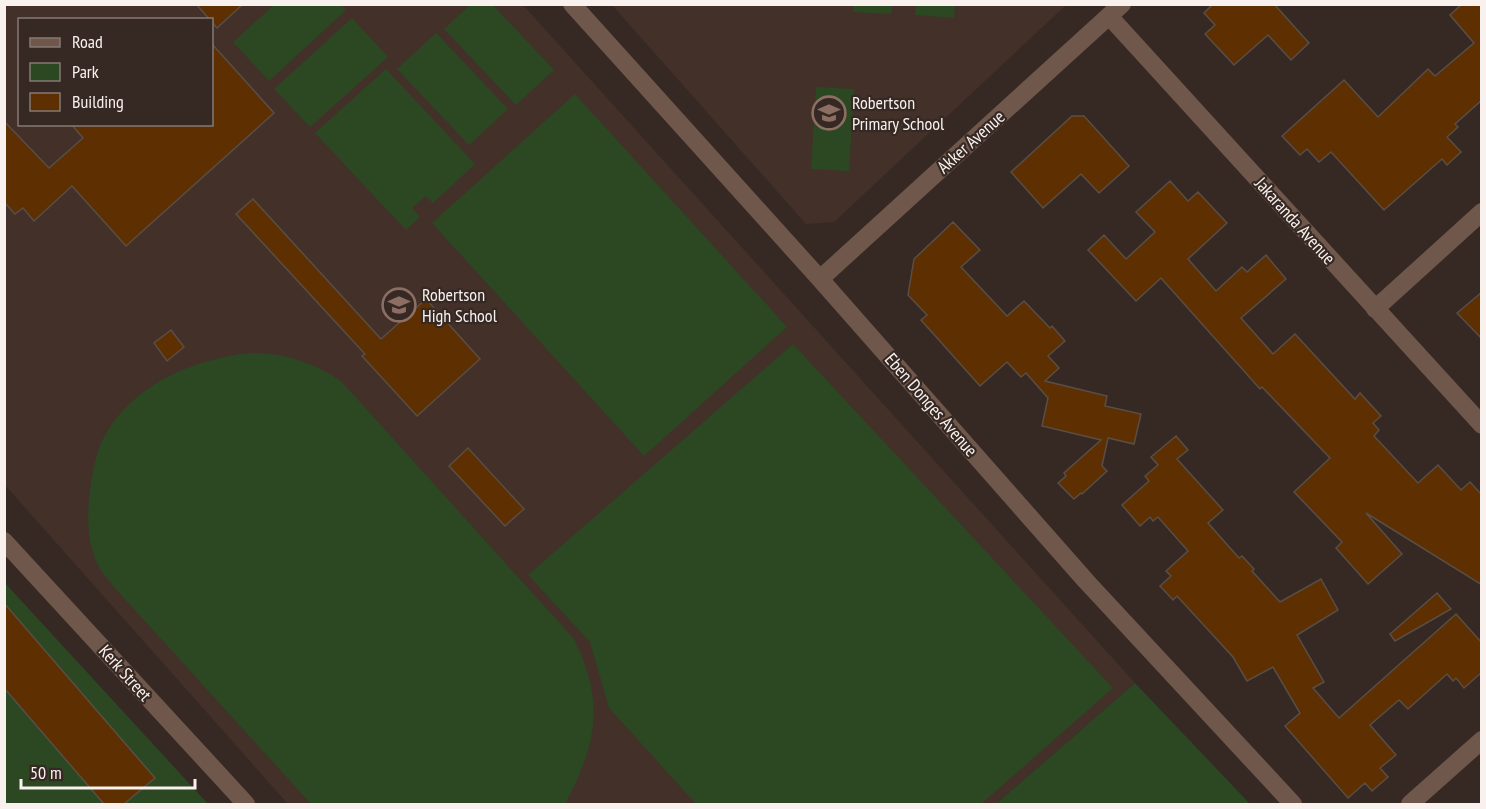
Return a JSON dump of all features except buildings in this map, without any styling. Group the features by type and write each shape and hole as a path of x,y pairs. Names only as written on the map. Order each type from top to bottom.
{"street":[{"name":"Eben Donges Avenue","path":"572,4 820,279 1086,581 1293,804"},
{"name":"Akker Avenue","path":"820,279 1116,10"},
{"name":"Jakaranda Avenue","path":"1116,10 1376,309 1482,425"},
{"path":"1376,309 1482,212"},
{"name":"Kerk Street","path":"4,541 246,804"},
{"path":"1410,804 1482,740"}],"shaded area":[{"name":"Robertson High School","path":"9,4 523,5 1135,683 996,804 288,804 5,485 4,8"},
{"name":"Robertson Primary School","path":"612,5 1066,5 834,222 806,224"}],"green space":[{"path":"274,5 341,5 346,10 269,81 233,42"},
{"path":"470,5 493,5 554,70 516,105 444,29"},
{"path":"853,5 892,5 891,14 853,12"},
{"path":"916,5 955,5 954,18 915,15"},
{"path":"352,18 388,57 310,127 274,89"},
{"path":"436,33 508,109 469,145 397,69"},
{"path":"386,69 475,164 433,203 426,196 412,208 420,217 406,230 315,133"},
{"path":"816,87 854,89 849,171 811,169"},
{"path":"575,94 787,327 644,456 432,223"},
{"path":"793,344 1113,688 981,804 696,804 609,708 590,642 528,575"},
{"path":"250,353 298,360 341,381 574,639 584,661 590,683 593,723 584,762 565,804 311,804 102,572 94,555 90,537 89,500 97,453 114,422 128,405 164,379 206,362"},
{"path":"5,583 208,804 5,804"},
{"path":"1135,683 1250,804 996,804"}],"place":[{"name":"Robertson Primary School","path":"829,113"},
{"name":"Robertson High School","path":"399,305"}]}
